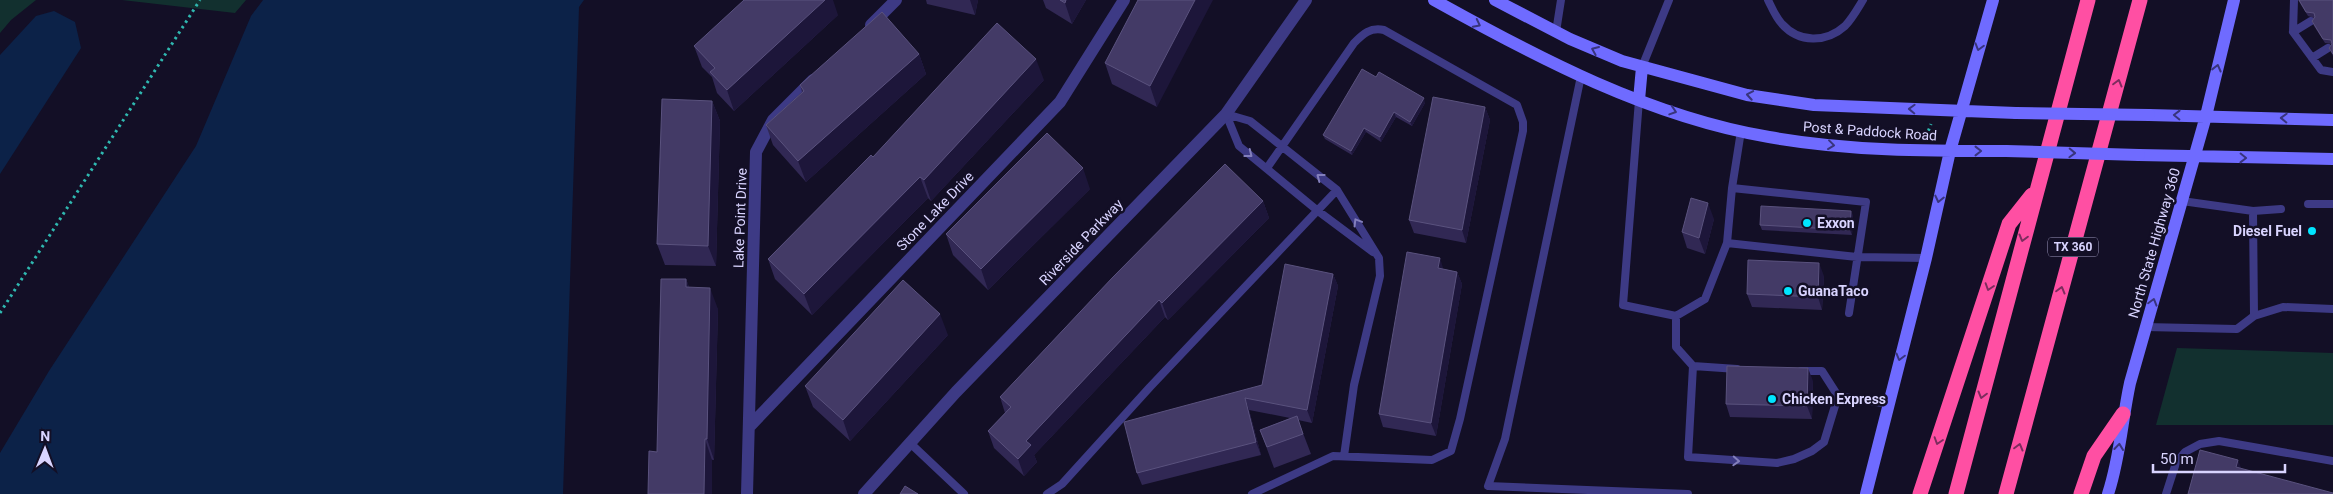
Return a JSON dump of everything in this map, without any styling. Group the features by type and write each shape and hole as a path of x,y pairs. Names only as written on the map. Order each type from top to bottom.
{"highway":[{"path":"1956,494 2088,0"},
{"name":"TX 360","path":"2006,494 2140,0"},
{"path":"1920,494 2009,224 2036,191"},
{"path":"2081,494 2094,456 2123,414"}],"street":[{"path":"862,33 896,0"},
{"name":"Stone Lake Drive","path":"749,427 1060,102 1124,0"},
{"name":"Riverside Parkway","path":"864,494 956,392 1226,114 1306,0"},
{"name":"Post & Paddock Road","path":"1434,0 1581,76 1639,100 1701,120 1768,137 1850,147 1950,151 2333,159"},
{"name":"Post & Paddock Road","path":"1495,0 1556,32 1622,62 1748,95 1795,102 2016,113 2333,120"},
{"path":"1866,494 1926,258 1950,151 1993,0"},
{"name":"North State Highway 360","path":"2108,494 2117,466 2123,414 2145,328 2206,116 2234,0"},
{"path":"1639,100 1642,67"},
{"name":"Lake Point Drive","path":"747,494 756,152 773,120 821,73"}],"lane":[{"path":"1556,32 1561,0"},
{"path":"1642,67 1668,0"},
{"path":"1768,0 1781,23 1796,36 1813,40 1832,34 1845,25 1864,0"},
{"path":"2294,0 2293,32 2321,70 2333,72"},
{"path":"2293,32 2311,21"},
{"path":"1252,494 1333,456 1432,460 1451,450 1512,188 1523,122 1517,106 1384,30 1378,29 1366,32 1354,43 1267,168"},
{"path":"2312,58 2328,48"},
{"path":"1581,76 1507,430 1488,486 1688,494"},
{"path":"1639,100 1623,305 1676,316 1705,299 1727,243 1732,188 1741,130"},
{"path":"1226,114 1250,121 1337,190 1376,254 1380,264 1380,276 1354,385 1344,456"},
{"path":"1226,114 1239,146 1318,211 1376,254"},
{"path":"1732,188 1866,202 1849,313"},
{"path":"1047,494 1062,484 1150,387 1337,190"},
{"path":"2182,201 2253,211 2281,209"},
{"path":"2308,204 2333,204"},
{"path":"2253,211 2254,316"},
{"path":"1727,243 1857,257 1926,258"},
{"path":"2145,328 2237,329 2254,316 2283,307 2333,308"},
{"path":"1676,316 1676,347 1693,366 1688,457 1777,463 1812,451 1824,442 1838,396"},
{"path":"1693,366 1750,369"},
{"path":"1795,371 1822,372 1838,396 1888,404"},
{"path":"2166,494 2176,463 2185,452 2200,444 2219,441 2333,461"},
{"path":"910,443 964,494"}],"path":[{"path":"0,313 200,0"},
{"path":"1926,139 1933,118"}],"green space":[{"path":"0,0 36,0 11,20 0,33"},
{"path":"122,0 246,0 235,13"},
{"path":"2177,348 2333,353 2333,425 2156,425"}],"water":[{"path":"263,0 584,0 579,7 563,494 0,494 0,453 49,371 196,146 251,16"},
{"path":"54,11 75,22 81,48 0,174 0,55 36,16"}],"building":[{"path":"744,0 825,0 727,90 710,72 715,68 694,46"},
{"path":"1138,0 1195,0 1150,86 1105,63"},
{"path":"2299,0 2333,0 2333,54 2329,48 2332,44 2331,40 2323,39 2312,21 2315,17 2314,13 2306,12"},
{"path":"882,12 919,54 798,161 766,125 804,91 800,85"},
{"path":"997,23 1036,59 924,180 920,177 804,294 768,259 871,155 873,157"},
{"path":"1362,69 1376,77 1379,72 1424,98 1410,122 1394,112 1380,137 1364,128 1351,151 1323,135"},
{"path":"1433,97 1485,107 1462,230 1409,220"},
{"path":"662,99 712,101 708,246 657,244"},
{"path":"1047,133 1083,168 981,269 946,234"},
{"path":"1225,164 1263,201 1162,303 1159,300 1026,441 1031,445 1018,459 988,431 1011,407 1000,397 1113,277"},
{"path":"1691,198 1708,203 1699,238 1682,232"},
{"name":"Exxon","path":"1761,206 1851,211 1850,230 1760,225"},
{"path":"1407,252 1440,258 1438,268 1457,272 1431,423 1379,414"},
{"path":"1748,260 1819,263 1818,297 1747,294"},
{"path":"1285,264 1333,274 1307,410 1245,398 1256,442 1137,473 1124,422 1262,385"},
{"path":"661,279 686,279 686,287 710,288 704,494 648,494 649,451 657,452"},
{"path":"903,280 940,314 843,420 805,386"},
{"name":"Chicken Express","path":"1727,366 1808,368 1807,406 1726,404"},
{"path":"1297,416 1303,434 1267,447 1260,430"},
{"path":"2200,450 2238,460 2236,467 2333,494 2188,494"},
{"path":"905,486 918,494 900,494"}],"place":[{"name":"Exxon","path":"1807,223"},
{"name":"Diesel Fuel","path":"2312,231"},
{"name":"GuanaTaco","path":"1788,291"},
{"name":"Chicken Express","path":"1772,399"}]}
